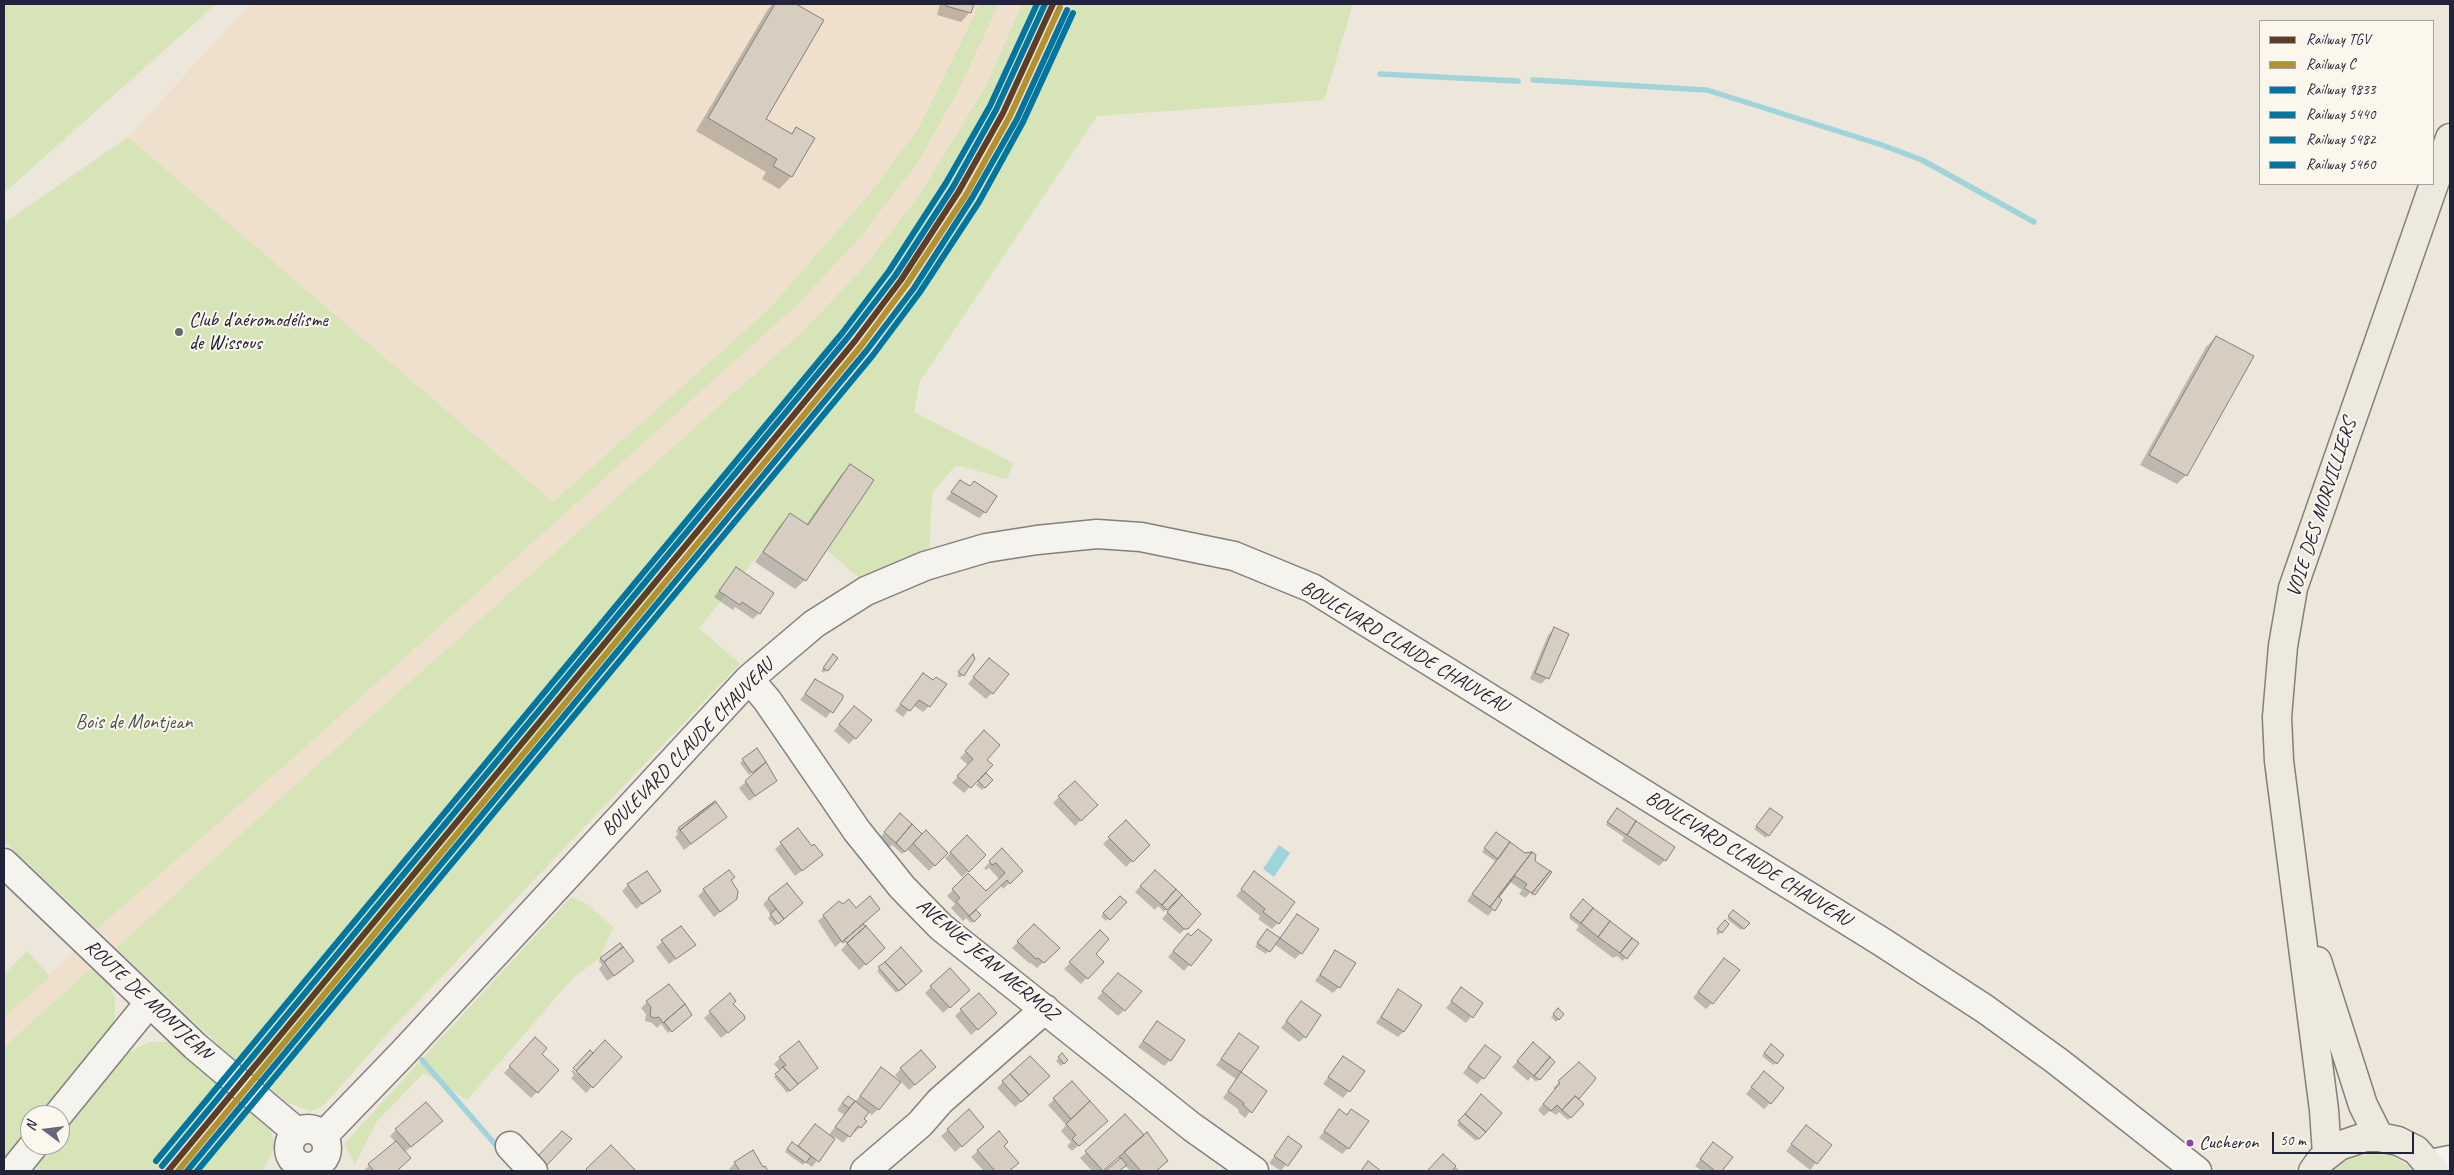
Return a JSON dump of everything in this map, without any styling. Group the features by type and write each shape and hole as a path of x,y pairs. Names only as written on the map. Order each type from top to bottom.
{"main road":[{"name":"VOIE DES MORVILLIERS","path":"2434,184 2450,138"},
{"name":"VOIE DES MORVILLIERS","path":"2297,893 2279,761 2277,716 2283,646 2293,588 2434,185"},
{"path":"2297,893 2357,1088 2379,1137"},
{"path":"2297,893 2309,1007 2324,1110 2320,1163"},
{"path":"2320,1163 2352,1140 2379,1137 2398,1141 2416,1150 2438,1165"}],"street":[{"name":"BOULEVARD CLAUDE CHAUVEAU","path":"325,1156 404,1054 750,679 814,624 866,591 925,566 986,548 1037,540 1097,534 1141,537 1234,556 1312,588 1882,942 1985,1009 2057,1061 2198,1171"},
{"name":"AVENUE JEAN MERMOZ","path":"750,679 767,700 857,831 902,887 941,927 1192,1127 1254,1171"},
{"name":"ROUTE DE MONTJEAN","path":"4,863 207,1057 297,1132"},
{"path":"66,1105 149,1003"},
{"path":"865,1171 920,1124 940,1101 1045,1009"},
{"path":"311,1128 325,1156 307,1167 287,1166 290,1156 289,1142 297,1132 311,1128"},
{"path":"510,1146 533,1171"},
{"path":"13,1171 26,1155"}],"shaded area":[{"path":"250,4 980,4 919,127 877,185 769,309 553,502 128,137"},
{"path":"999,4 1022,4 985,88 918,197 864,267 804,330 317,765 116,948 97,929 302,750 798,304 863,234 918,162 958,91"},
{"path":"1043,4 1071,4 1027,106 976,198 873,351 674,593 650,574 896,272 967,160 1010,79"},
{"path":"77,949 95,965 4,1047 4,1018"},
{"path":"226,1088 246,1104 190,1171 156,1171"}],"green space":[{"path":"4,4 216,4 4,193"},
{"name":"Club d'aéromodélisme de Wissous","path":"980,4 999,4 958,91 918,162 863,234 798,304 302,750 97,929 4,841 4,223 128,137 553,502 769,309 877,185 919,127"},
{"path":"1022,4 1043,4 1010,79 967,160 896,272 650,574 674,593 873,351 976,198 1027,106 1071,4 1353,4 1324,100 1097,116 920,381 914,412 1013,463 1007,479 956,465 932,493 929,555 859,578 789,517 699,628 740,664 386,1035 323,1106 311,1111 288,1103 241,1066 116,948 317,765 804,330 864,267 918,197 985,88"},
{"path":"571,897 587,904 613,927 601,957 572,979 467,1100 424,1073 377,1121 355,1164 344,1144"},
{"path":"27,951 50,976 4,1018 4,975"},
{"path":"95,965 107,979 115,999 115,1019 107,1042 55,1105 20,1105 20,1148 4,1168 4,1047"},
{"path":"150,1042 169,1042 183,1048 226,1088 156,1171 26,1171 40,1155 70,1155 70,1118 118,1058"},
{"path":"246,1104 270,1127 275,1146 263,1171 190,1171"},
{"path":"2371,1154 2387,1155 2401,1161 2415,1171 2332,1171 2343,1162"}],"water":[{"path":"1279,845 1290,853 1274,877 1263,869"}],"building":[{"path":"775,4 796,4 824,20 766,119 792,134 796,127 815,138 792,177 773,166 777,159 708,118"},
{"path":"946,4 974,4 971,13 946,6"},
{"path":"2216,336 2254,356 2187,476 2149,455"},
{"path":"850,464 874,480 806,581 763,552 790,513 808,525"},
{"path":"960,480 970,486 974,481 997,496 986,513 951,492"},
{"path":"736,567 774,593 760,614 742,602 740,605 719,591"},
{"path":"1554,627 1569,634 1549,679 1535,673"},
{"path":"833,654 838,658 828,671 823,668"},
{"path":"973,654 975,659 964,676 958,672"},
{"path":"989,658 1009,674 993,694 973,677"},
{"path":"923,673 933,680 936,677 947,684 930,707 919,700 910,711 900,704"},
{"path":"815,679 843,695 833,713 805,694"},
{"path":"854,706 872,720 856,739 839,724"},
{"path":"984,730 1000,745 987,760 993,765 971,788 957,776 973,759 965,751"},
{"path":"757,748 766,762 752,773 742,759"},
{"path":"766,762 777,781 755,796 745,781"},
{"path":"986,773 993,780 985,788 978,781"},
{"path":"1075,781 1098,805 1081,821 1058,796"},
{"path":"715,801 680,830 678,828"},
{"path":"716,802 727,817 691,844 680,830"},
{"path":"1617,808 1636,821 1627,835 1607,822"},
{"path":"1770,808 1783,817 1769,836 1756,826"},
{"path":"900,813 912,824 896,843 884,832"},
{"path":"1126,820 1150,845 1133,862 1108,837"},
{"path":"1636,821 1675,847 1666,861 1627,835"},
{"path":"912,824 922,834 905,852 896,843"},
{"path":"798,828 812,846 814,844 823,855 802,871 780,842"},
{"path":"926,830 948,853 935,866 913,843"},
{"path":"1496,832 1510,842 1498,859 1484,848"},
{"path":"967,835 986,855 969,872 950,852"},
{"path":"1510,842 1525,853 1532,852 1490,907 1472,894"},
{"path":"1002,848 1023,871 1010,884 1007,880 969,916 956,901 960,898 952,889 968,873 986,891 1005,873 996,863 992,865 989,861"},
{"path":"1532,852 1536,855 1535,861 1550,871 1532,893 1524,888 1527,884 1515,876 1499,897 1502,900 1495,911 1490,907"},
{"path":"729,870 735,877 731,880 738,891 737,899 720,912 703,889"},
{"path":"1155,870 1176,889 1162,905 1140,886"},
{"path":"647,871 661,891 642,904 627,884"},
{"path":"1254,871 1295,902 1279,924 1263,912 1265,909 1241,889"},
{"path":"1550,871 1552,872 1535,895 1532,893"},
{"path":"787,883 803,903 784,919 768,898"},
{"path":"1176,889 1182,895 1167,910 1162,905"},
{"path":"1182,895 1201,914 1188,929 1184,929 1167,912"},
{"path":"870,896 880,909 842,942 823,915 839,901 843,904 849,899 856,908"},
{"path":"1120,896 1127,902 1110,920 1103,913"},
{"path":"1583,899 1593,908 1581,923 1570,915"},
{"path":"1593,908 1610,921 1598,937 1581,923"},
{"path":"776,909 784,919 778,924 770,914"},
{"path":"976,910 981,915 974,922 969,916"},
{"path":"1733,910 1750,923 1744,929 1728,916"},
{"path":"1297,914 1319,929 1302,954 1280,938"},
{"path":"1725,920 1729,924 1722,933 1717,929"},
{"path":"1610,921 1632,938 1620,953 1598,937"},
{"path":"863,924 866,926 847,943 844,940"},
{"path":"1034,924 1060,948 1044,963 1038,958 1036,959 1017,941"},
{"path":"681,926 696,945 676,959 661,940"},
{"path":"866,926 885,948 866,965 847,943"},
{"path":"1198,929 1212,940 1191,966 1173,951 1188,933 1191,936"},
{"path":"1267,929 1280,938 1270,952 1257,943"},
{"path":"1100,930 1109,939 1096,954 1104,962 1088,979 1069,962"},
{"path":"1632,938 1639,943 1627,959 1620,953"},
{"path":"620,943 623,947 604,962 600,958"},
{"path":"623,947 634,961 614,976 604,962"},
{"path":"901,947 922,971 906,985 885,962"},
{"path":"1335,950 1356,963 1340,988 1320,975"},
{"path":"1724,958 1740,970 1713,1004 1698,992"},
{"path":"885,962 906,985 899,991 878,967"},
{"path":"950,968 970,990 950,1008 930,986"},
{"path":"1118,973 1142,991 1125,1011 1102,991"},
{"path":"669,984 685,1004 663,1023 659,1017 654,1018 650,1016 651,1007 646,1001"},
{"path":"1461,987 1483,1003 1473,1018 1451,1001"},
{"path":"1398,989 1422,1005 1404,1032 1381,1017"},
{"path":"730,993 736,1001 733,1004 744,1015 745,1019 728,1033 709,1011"},
{"path":"979,993 997,1013 978,1030 960,1009"},
{"path":"1301,1001 1321,1015 1306,1038 1286,1021"},
{"path":"685,1004 692,1015 672,1032 664,1022"},
{"path":"1558,1008 1564,1014 1559,1020 1553,1014"},
{"path":"1157,1021 1185,1040 1171,1061 1143,1041"},
{"path":"1239,1033 1259,1047 1241,1072 1221,1059"},
{"path":"535,1037 547,1048 542,1054 559,1070 538,1093 509,1066"},
{"path":"605,1040 622,1057 593,1088 576,1071"},
{"path":"799,1041 818,1068 798,1084 783,1067 786,1065 779,1057"},
{"path":"1533,1042 1550,1057 1534,1076 1517,1061"},
{"path":"1771,1044 1784,1055 1777,1064 1764,1053"},
{"path":"1485,1045 1501,1057 1484,1079 1468,1067"},
{"path":"590,1050 593,1053 576,1071 573,1068"},
{"path":"921,1050 936,1067 915,1085 900,1068"},
{"path":"1062,1053 1068,1060 1064,1064 1058,1057"},
{"path":"1030,1056 1050,1076 1029,1095 1010,1074"},
{"path":"1343,1056 1365,1071 1350,1092 1328,1077"},
{"path":"1550,1057 1555,1062 1540,1080 1534,1076"},
{"path":"1579,1062 1596,1078 1579,1099 1575,1096 1562,1110 1557,1105 1551,1111 1543,1104 1560,1083 1558,1081"},
{"path":"783,1067 798,1084 790,1091 775,1074"},
{"path":"881,1067 901,1082 879,1110 860,1096"},
{"path":"1764,1071 1784,1088 1771,1104 1751,1087"},
{"path":"1241,1072 1267,1091 1252,1113 1243,1105 1244,1103 1228,1091"},
{"path":"1010,1074 1029,1095 1021,1102 1002,1081"},
{"path":"1072,1081 1090,1101 1071,1119 1053,1098"},
{"path":"1481,1094 1502,1113 1486,1132 1465,1114"},
{"path":"848,1096 855,1101 849,1108 842,1103"},
{"path":"1575,1096 1584,1104 1571,1118 1562,1110"},
{"path":"855,1101 869,1112 864,1119 867,1121 861,1128 858,1126 850,1137 835,1127"},
{"path":"1090,1101 1108,1121 1079,1146 1072,1139 1076,1135 1066,1124"},
{"path":"426,1102 443,1121 411,1147 395,1129"},
{"path":"969,1109 984,1127 962,1147 947,1129"},
{"path":"1339,1109 1347,1115 1351,1109 1369,1121 1349,1149 1324,1131"},
{"path":"1125,1114 1144,1135 1103,1171 1085,1151"},
{"path":"1465,1114 1486,1132 1479,1139 1458,1121"},
{"path":"815,1124 835,1139 819,1162 798,1146"},
{"path":"1806,1125 1832,1145 1817,1164 1791,1144"},
{"path":"562,1131 572,1139 544,1168 535,1159"},
{"path":"999,1131 1008,1142 1004,1146 1019,1163 1009,1171 995,1171 977,1150"},
{"path":"1147,1132 1168,1161 1156,1171 1141,1171 1124,1152"},
{"path":"1288,1136 1302,1146 1288,1166 1274,1156"},
{"path":"396,1141 411,1158 397,1171 374,1171 368,1164"},
{"path":"792,1142 811,1156 806,1163 787,1149"},
{"path":"1713,1142 1733,1157 1722,1171 1715,1171 1700,1159"},
{"path":"611,1145 636,1171 588,1171 586,1169"},
{"path":"753,1150 763,1167 765,1166 768,1171 740,1171 734,1162"},
{"path":"1443,1154 1456,1166 1452,1171 1427,1171"},
{"path":"1121,1158 1127,1165 1119,1171 1105,1171"},
{"path":"1368,1161 1381,1171 1361,1171"}],"waterway":[{"path":"1380,74 1518,81"},
{"path":"1533,80 1707,90 1882,145 1922,160 2034,222"},
{"path":"422,1060 501,1151"}],"rail line":[{"name":"5482","path":"156,1161 843,332 889,271 946,183 990,106 1037,4"},
{"name":"9833","path":"162,1166 849,336 895,276 953,187 996,110 1045,4"},
{"name":"TGV","path":"168,1171 855,341 901,280 959,191 1003,113 1053,4"},
{"name":"C","path":"178,1171 861,346 907,284 966,195 1010,116 1060,7"},
{"name":"5440","path":"187,1171 867,350 914,288 972,198 1017,119 1067,10"},
{"name":"5460","path":"197,1171 873,355 920,292 979,202 1023,122 1073,13"}],"place":[{"name":"Club d'aéromodélisme de Wissous","path":"179,332"},
{"name":"Cucheron","path":"2190,1143"}],"park label":[{"name":"Bois de Montjean","path":"134,723"}]}
